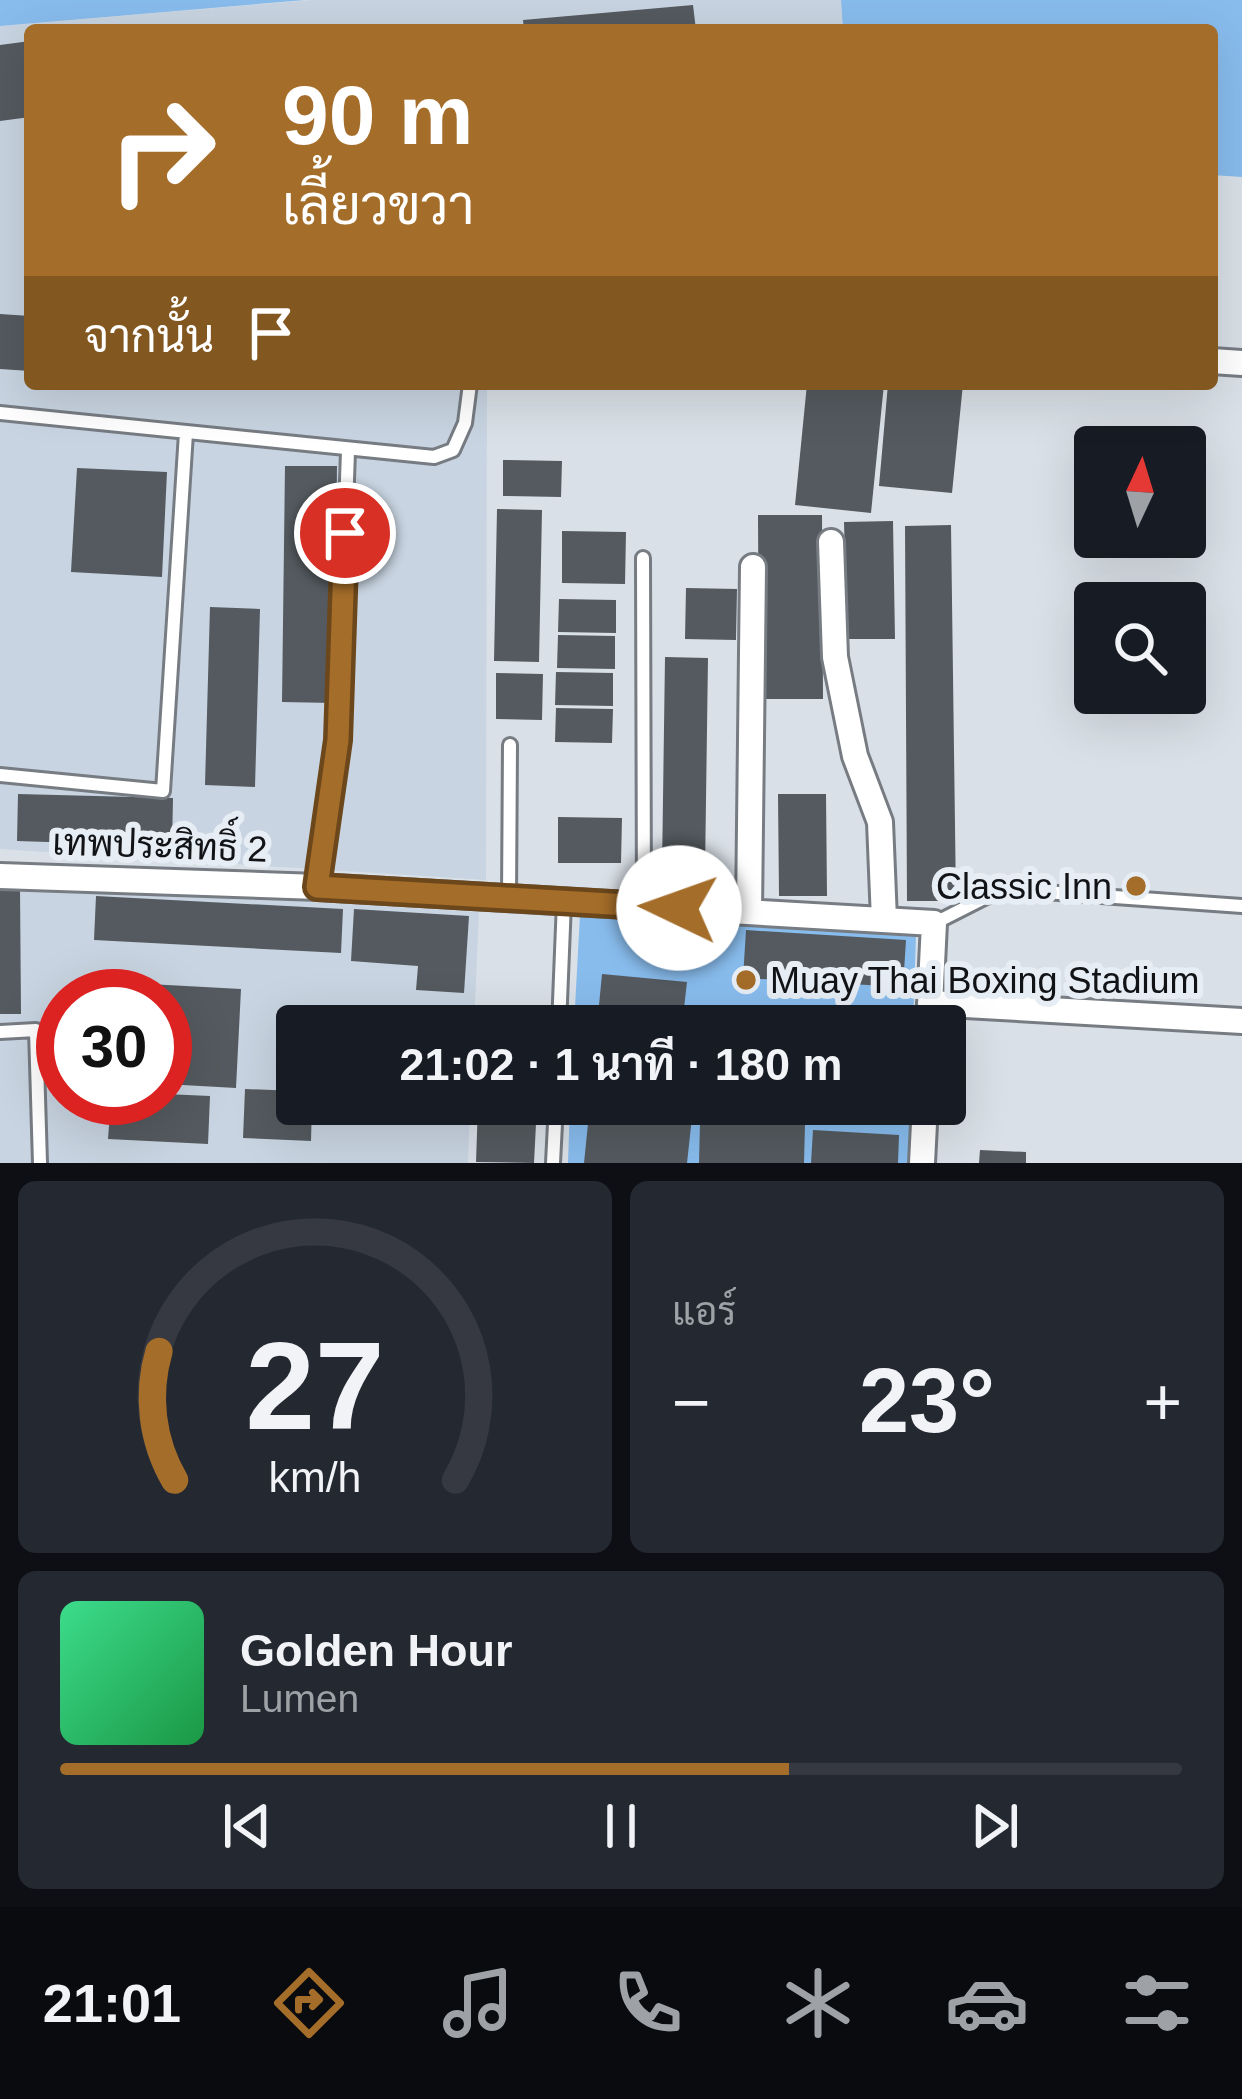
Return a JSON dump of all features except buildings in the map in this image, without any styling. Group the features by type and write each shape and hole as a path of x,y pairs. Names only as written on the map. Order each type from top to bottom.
{"street":[{"path":"831,542 835,657 855,756 880,822 884,920"},
{"path":"748,911 753,567"},
{"name":"เทพประสิทธิ์ 2","path":"0,876 317,887 934,923"},
{"path":"930,1005 934,923"},
{"path":"966,1015 1242,1021"},
{"path":"922,1163 924,1125"}],"lane":[{"path":"0,413 348,451 446,455 464,423 469,390"},
{"path":"0,776 164,791 186,433"},
{"path":"317,887 338,740 348,451"},
{"path":"643,558 644,906"},
{"path":"508,899 510,746"},
{"path":"934,923 1002,889 1242,905"},
{"path":"560,1005 564,902"},
{"path":"0,1032 36,1030 40,1163"},
{"path":"553,1163 555,1125"}],"shaded area":[{"path":"0,0 305,0 0,26"},
{"path":"312,0 841,0 843,24 24,24"},
{"path":"841,0 1242,0 1242,177 1218,175 1218,24 843,24"},
{"path":"24,24 24,390 487,390 486,880 0,849 0,26"},
{"path":"0,884 479,912 475,1005 276,1005 276,1125 469,1125 468,1163 0,1163"},
{"name":"Muay Thai Boxing Stadium","path":"580,915 916,935 914,1005 575,1005"},
{"name":"Muay Thai Boxing Stadium","path":"569,1125 910,1125 909,1163 568,1163"}],"place":[{"name":"Classic Inn","path":"1136,886"},
{"name":"Muay Thai Boxing Stadium","path":"746,980"}],"route":[{"path":"345,533 338,740 317,887 679,908"}]}
